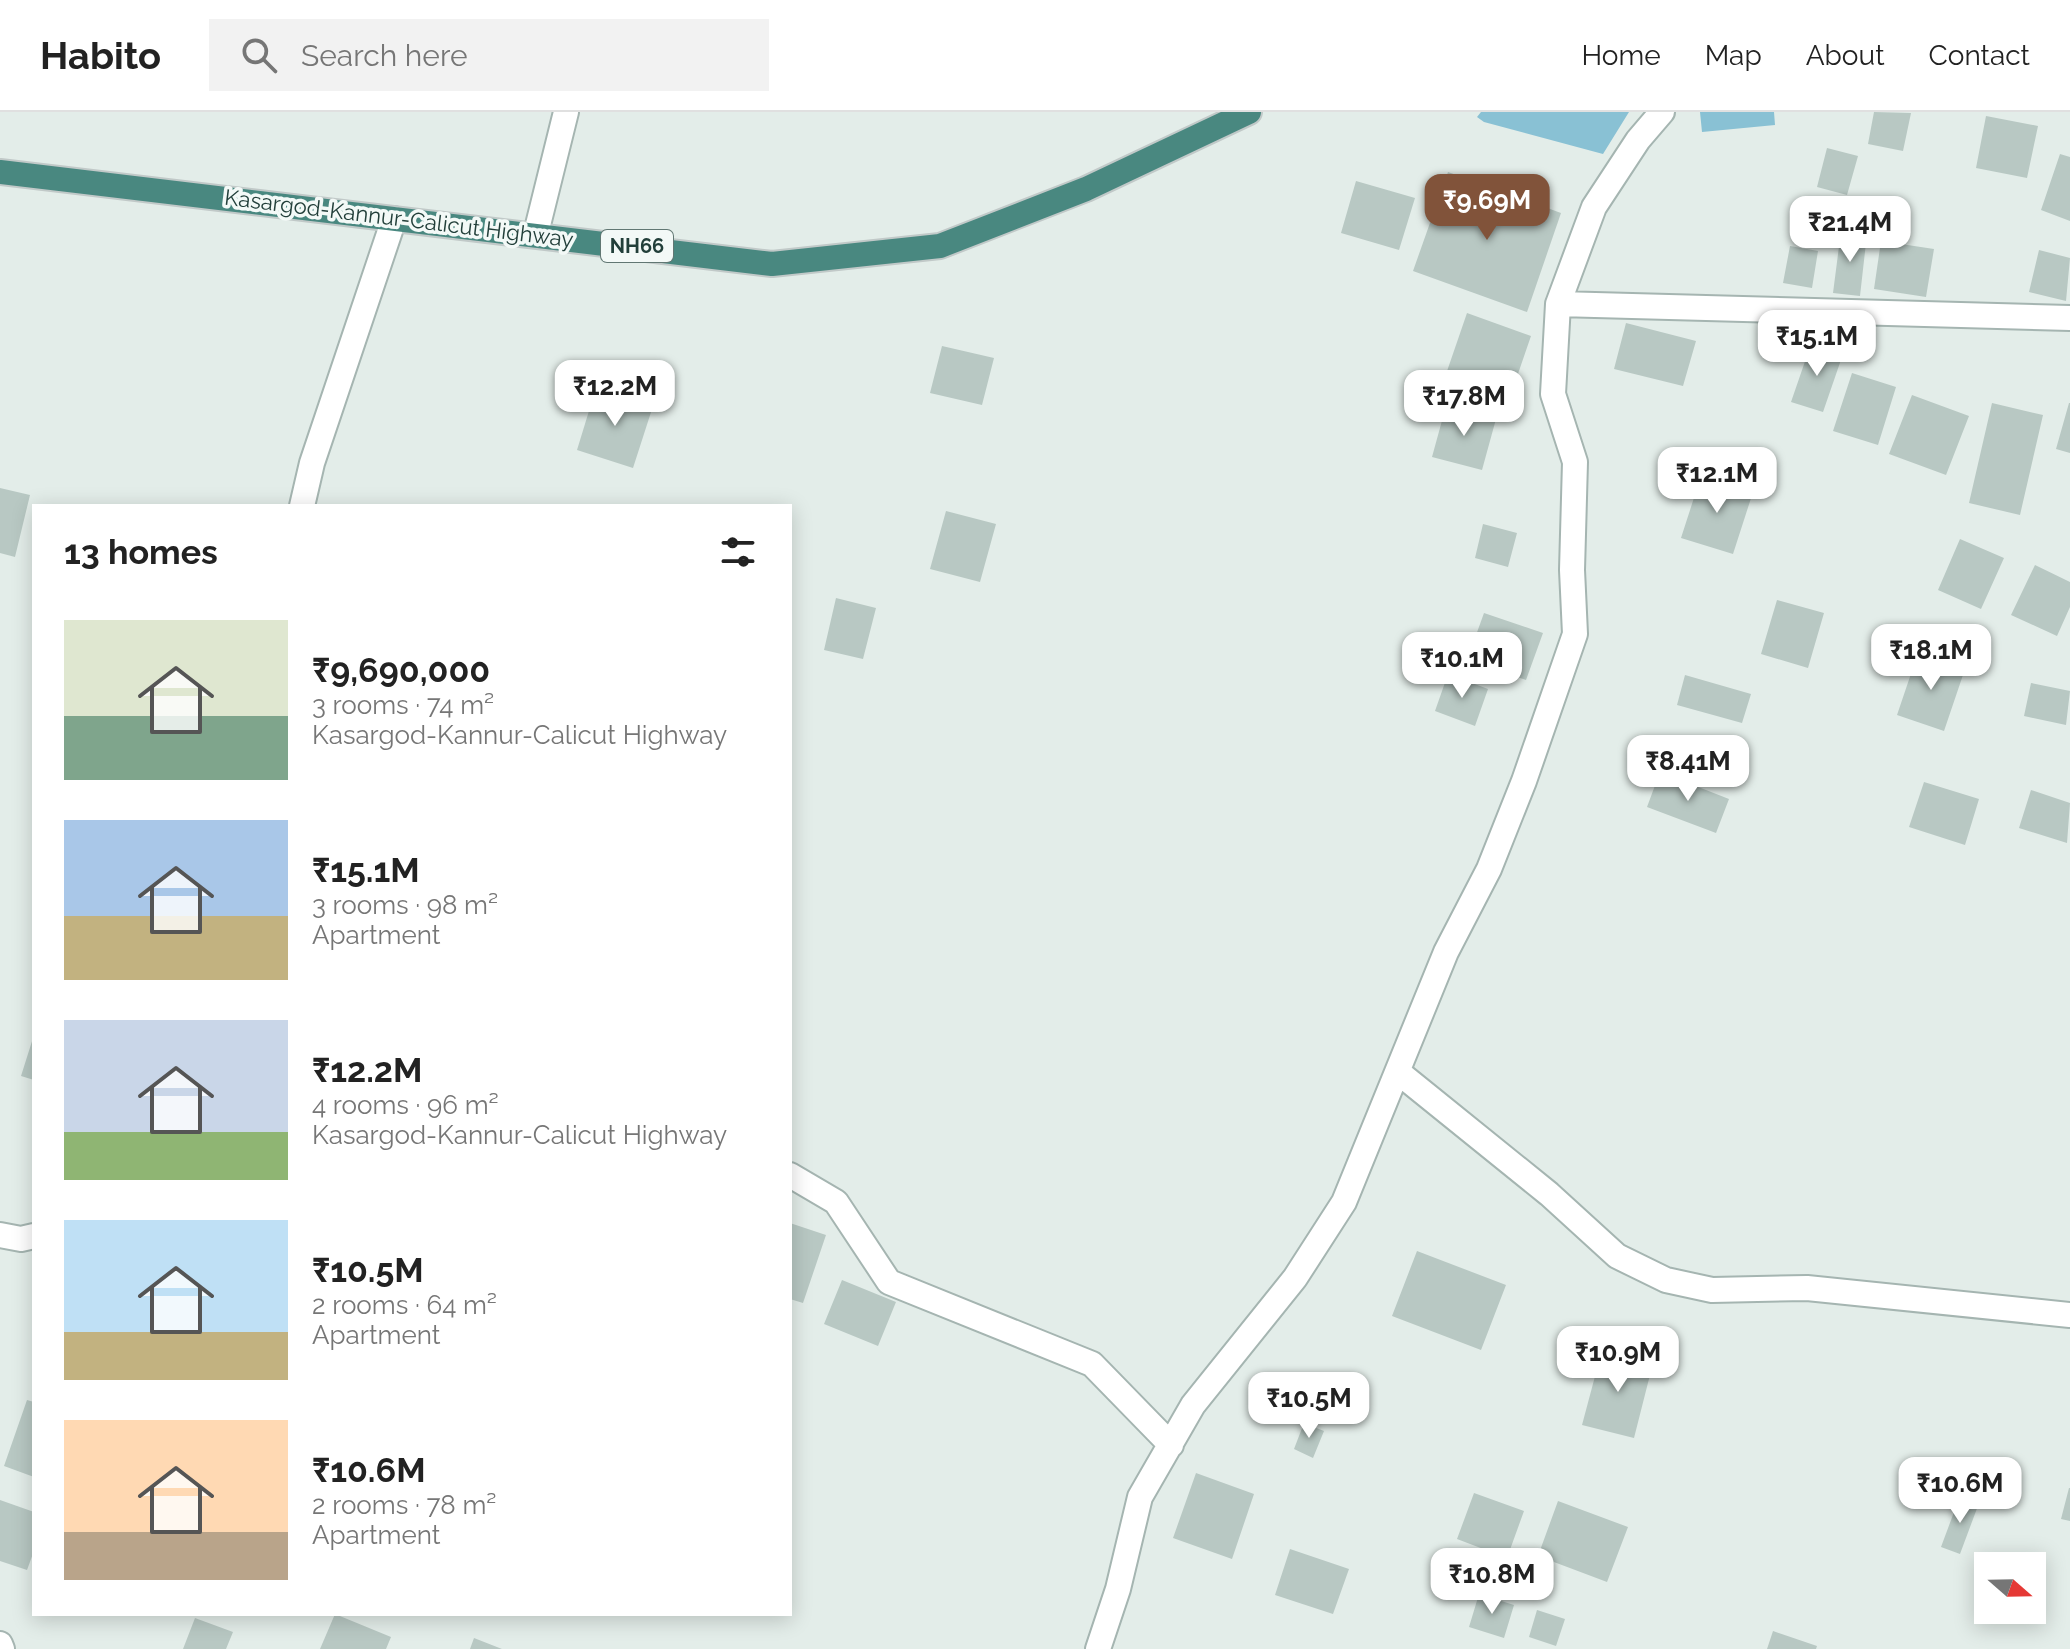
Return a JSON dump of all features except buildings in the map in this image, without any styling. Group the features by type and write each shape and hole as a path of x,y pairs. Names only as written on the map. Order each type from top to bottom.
{"highway":[{"name":"Kasargod-Kannur-Calicut Highway","path":"0,172 536,233 772,264 940,246 1086,189 1249,112"}],"street":[{"path":"536,233 566,112"},
{"path":"1098,1649 1118,1589 1140,1497 1193,1405 1295,1278 1344,1202 1446,952 1489,869 1524,781 1575,634 1572,570 1575,462 1553,394 1558,304 1594,207 1638,140 1662,112"},
{"path":"302,504 312,463 394,219"},
{"path":"1558,304 2070,318"},
{"path":"1398,1072 1549,1194 1617,1256 1666,1280 1712,1290 1807,1288 2070,1315"},
{"path":"792,1176 836,1202 889,1282 1092,1364 1171,1445"},
{"path":"0,1235 21,1239 32,1236"}],"water":[{"path":"1481,112 1629,112 1603,154 1484,122 1477,117"},
{"path":"1700,112 1774,112 1775,125 1702,132"}]}
